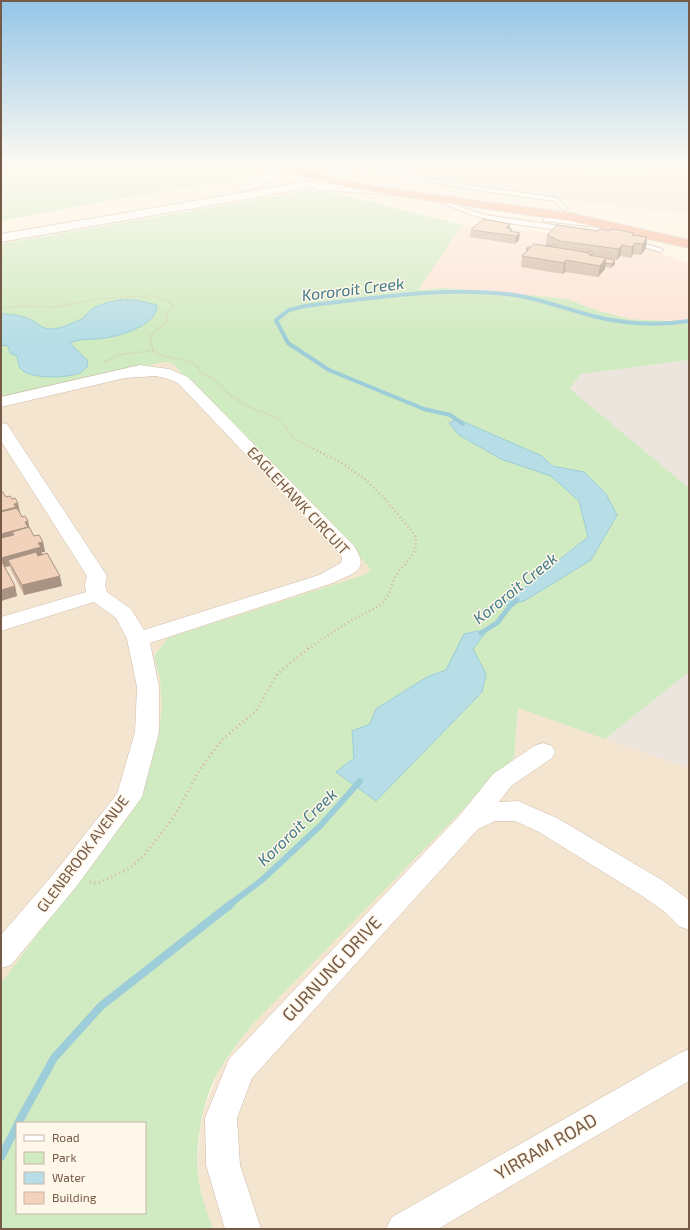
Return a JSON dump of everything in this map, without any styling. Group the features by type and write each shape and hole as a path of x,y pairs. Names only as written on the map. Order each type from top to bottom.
{"highway":[{"path":"602,224 689,244"},
{"path":"641,224 689,236"}],"street":[{"path":"1,230 34,224"},
{"path":"1,238 79,224"},
{"name":"EAGLEHAWK CIRCUIT","path":"1,402 127,374 162,371 173,374 183,380 347,550 352,558 351,566 326,579 138,639"},
{"path":"1,428 97,576 95,585 97,594 1,624"},
{"name":"GLENBROOK AVENUE","path":"1,956 66,879 128,797 147,732 148,688 138,639 124,614 97,594"},
{"name":"GURNUNG DRIVE","path":"243,1229 223,1166 220,1118 240,1068 468,823 502,780 543,752"},
{"path":"468,823 492,812 518,811 548,825 652,888 675,904 689,918"},
{"name":"YIRRAM ROAD","path":"404,1229 689,1064"}],"lane":[{"path":"559,224 573,230"},
{"path":"631,241 660,250"}],"path":[{"path":"1,309 21,306 55,307 96,299 127,296 154,296 164,299 174,306 166,313 168,320 150,336 153,350 161,355 186,360 194,364 200,372 217,381 230,395 254,409 278,419 282,422 290,435 295,439 329,457 364,479 379,492 415,535 417,544 412,557 398,573 393,586 384,601 374,609 351,620 277,674 271,683 264,701 256,711 224,738 217,746 197,774 170,822 145,854 130,868 98,883 66,879"}],"shaded area":[{"path":"462,225 627,240 689,264 689,320 669,321 630,319 596,310 566,299 444,288 417,290"},
{"path":"689,360 689,488 570,389 580,374"},
{"path":"164,362 172,363 370,568 367,574 154,656 160,679 162,708 158,739 148,771 53,913 1,983 1,396 6,397"},
{"path":"689,672 689,768 605,739"},
{"path":"518,708 689,768 689,1229 213,1229 204,1205 199,1181 198,1159 200,1132 204,1110 219,1070 250,1027 514,758"}],"green space":[{"path":"113,224 460,224 462,225 418,290 444,288 567,299 596,310 630,319 669,321 689,320 689,360 580,374 570,389 689,488 689,672 605,739 518,708 514,758 250,1027 220,1069 208,1094 204,1109 198,1154 200,1188 213,1229 1,1229 1,983 78,880 148,771 158,739 162,708 160,679 154,656 168,638 367,574 370,568 172,363 164,362 6,397 1,396 1,244"}],"water":[{"path":"118,300 135,300 157,305 156,312 145,324 128,332 111,337 74,341 70,343 88,361 87,367 80,373 58,377 31,375 20,368 17,356 10,353 8,346 1,345 1,314 22,317 32,320 44,328 55,329 64,327 84,318 94,308"},
{"path":"457,419 542,456 552,466 584,472 606,494 617,515 591,560 524,601 482,610 510,599 588,537 579,501 551,476 501,459 459,435 449,423"},
{"path":"488,629 473,649 486,674 482,692 376,801 336,772 354,758 352,731 370,724 376,709 427,677 446,670 464,634"}],"building":[{"path":"477,224 510,224 506,228 512,229 510,231 520,233 516,236 471,230"},
{"path":"557,225 598,231 600,229 609,231 610,229 619,230 633,233 632,235 647,237 643,244 635,243 632,247 622,245 619,249 560,241 547,235"},
{"path":"534,244 590,253 589,255 606,258 600,266 566,260 564,263 522,256"},
{"path":"554,245 557,247 545,246"},
{"path":"588,251 593,252 590,255 590,253 587,253"},
{"path":"606,258 615,260 612,264 605,263"},
{"path":"1,491 6,497 10,496 12,499 15,498 18,503 14,504 16,507 1,511"},
{"path":"17,508 22,517 25,516 28,521 25,522 28,527 1,534 1,512"},
{"path":"29,527 34,536 39,535 43,542 38,543 41,547 1,558 1,538 14,535 12,532"},
{"path":"36,552 38,556 47,553 60,576 22,585 8,560"},
{"path":"1,562 15,586 1,590"}],"waterway":[{"name":"Kororoit Creek","path":"463,424 450,415 424,409 329,370 288,343 276,320 289,310 305,306 409,294 462,292 514,295 617,321 653,324 689,321"},
{"name":"Kororoit Creek","path":"481,633 497,623 510,606 517,600"},
{"name":"Kororoit Creek","path":"229,905 262,880 321,825 360,781"},
{"name":"Kororoit Creek","path":"19,1122 54,1058 101,1006 231,904"},
{"name":"Kororoit Creek","path":"1,1157 16,1128"}]}
